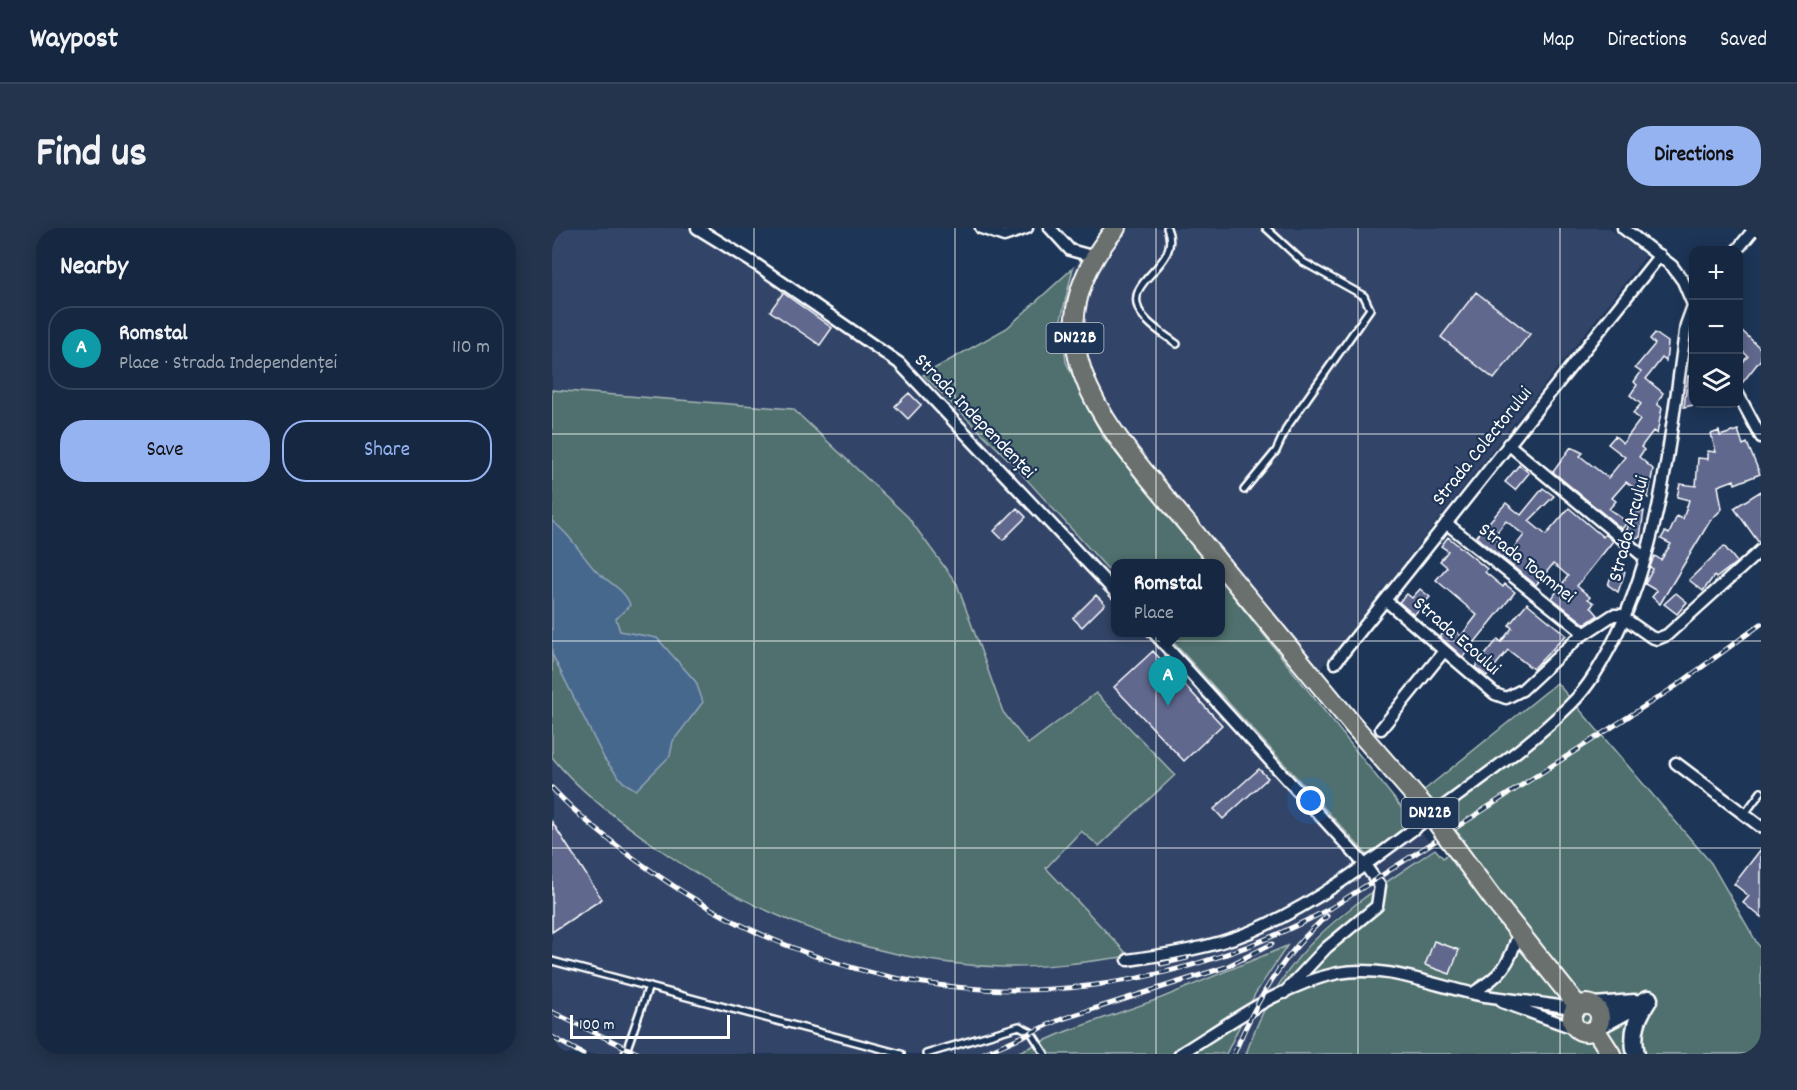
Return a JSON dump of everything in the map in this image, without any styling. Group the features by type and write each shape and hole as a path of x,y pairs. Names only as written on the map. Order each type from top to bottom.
{"main road":[{"name":"DN22B","path":"1116,228 1085,274 1074,312 1076,349 1084,380 1101,414 1124,447 1216,559"},
{"name":"DN22B","path":"1225,570 1353,725 1429,812 1518,933 1582,1007 1600,1015 1591,1028"},
{"path":"1582,1007 1644,1001"},
{"path":"1591,1028 1644,1001"},
{"path":"1636,1054 1633,1036 1644,1001"},
{"name":"DN22B","path":"1582,1007 1572,1018 1591,1028 1611,1054"}],"street":[{"name":"Strada Independenței","path":"697,228 757,265 898,363 1111,587"},
{"path":"981,228 1004,236 1027,228"},
{"path":"1050,228 1070,250 1095,257"},
{"path":"1623,228 1660,255 1678,273 1691,300"},
{"path":"1740,246 1755,228"},
{"name":"Strada Colectorului","path":"1335,663 1660,255"},
{"name":"Strada Arcului","path":"1128,960 1204,948 1252,931 1289,913 1365,865 1520,749 1571,704 1602,661 1623,617 1644,557 1659,501 1689,316"},
{"path":"1743,403 1761,437"},
{"path":"1508,444 1644,557"},
{"name":"Strada Toamnei","path":"1446,523 1584,633"},
{"path":"1584,633 1613,615 1623,617 1651,637 1662,638 1761,550"},
{"name":"Strada Ecoului","path":"1385,600 1495,694 1506,698 1522,690 1584,633"},
{"path":"1157,637 1365,865 1380,886 1377,906 1326,948 1284,993"},
{"path":"1381,729 1444,651"},
{"path":"1676,763 1761,827"},
{"path":"1479,994 1503,970 1513,954 1518,933"},
{"path":"1180,1054 1257,1006 1284,993 1336,974 1380,970 1479,994 1591,1028"},
{"path":"1479,994 1582,1007"}],"lane":[{"path":"1167,228 1170,239 1165,258 1139,288 1137,301 1139,310 1147,320 1177,344"},
{"path":"1244,490 1276,451 1287,427 1370,309 1364,296 1303,262 1266,228"},
{"path":"1744,815 1761,792"},
{"path":"552,961 901,1054"},
{"path":"625,1054 649,986"},
{"path":"926,1054 1019,1026 1031,1032 1045,1054"}],"shaded area":[{"path":"552,228 687,228 769,279 842,331 923,375 1009,460 1111,573 1111,637 1169,637 1368,856 1412,821 1435,849 1339,915 1313,939 1250,1043 1246,1054 1226,1054 1255,994 1286,947 1014,1054 552,1054 552,757 581,787 629,827 721,889 766,912 843,940 930,960 1002,967 1069,965 1045,868 1081,831 1099,846 1096,693 1028,744 1003,712 957,584 908,517 793,409 552,390"},
{"path":"1107,228 1609,228 1646,256 1307,686 1225,586 1225,559 1203,559 1103,437 1066,362 1061,319 1073,268"},
{"path":"552,521 570,538 595,570 628,599 630,605 616,619 620,631 657,638 696,682 703,702 673,741 670,756 636,790 623,782 605,760 552,654"}],"green space":[{"path":"1073,268 1061,319 1066,362 1103,437 1203,559 1111,559 1111,573 1009,460 923,375 1007,328"},
{"path":"552,390 793,409 908,517 957,584 1003,712 1028,744 1096,693 1175,775 1099,846 1081,831 1046,868 1129,956 1050,966 1002,967 955,964 862,946 774,914 731,893 651,843 586,793 552,757"},
{"path":"1225,586 1412,821 1368,856 1169,637 1225,637"},
{"path":"1557,683 1711,863 1761,950 1761,1054 1246,1054 1261,1017 1278,985 1298,957 1321,934 1373,891 1435,849 1443,858 1464,840 1423,791"},
{"path":"1287,946 1255,994 1226,1054 1014,1054 1067,1031 1161,998"}],"building":[{"path":"1476,292 1530,334 1494,379 1441,337"},
{"path":"783,293 832,328 820,345 770,311"},
{"path":"1743,332 1761,349 1761,359 1743,382 1743,362 1748,356 1743,352"},
{"path":"1655,333 1668,342 1666,361 1662,358 1646,379 1663,393 1657,404 1662,408 1657,434 1653,431 1641,447 1644,450 1639,457 1653,469 1648,498 1626,482 1612,498 1616,501 1609,509 1627,522 1622,529 1553,472 1571,447 1583,453 1580,456 1608,478 1625,457 1608,444 1615,436 1623,443 1640,420 1633,413 1641,404 1630,395 1637,385 1634,382 1641,372 1635,368 1655,344 1650,339"},
{"path":"1688,376 1689,376 1689,406 1684,407"},
{"path":"909,393 921,405 908,419 895,406"},
{"path":"1738,430 1743,445 1747,443 1760,474 1735,484 1734,480 1718,486 1722,509 1710,521 1660,604 1652,597 1657,591 1645,584 1653,569 1650,567 1653,559 1655,556 1661,560 1671,544 1661,539 1665,532 1669,534 1677,516 1683,519 1689,500 1677,497 1680,484 1696,486 1698,458 1708,459 1708,451 1716,452 1711,434 1719,431 1720,436"},
{"path":"1519,465 1529,473 1515,490 1505,482"},
{"path":"1543,488 1554,496 1529,521 1546,535 1569,508 1603,537 1605,534 1613,541 1577,586 1590,597 1588,599 1594,603 1591,607 1598,615 1585,624 1552,598 1568,576 1560,569 1553,564 1536,585 1476,537 1506,503 1521,515","holes":["1506,521 1524,535 1511,552 1493,537"]},
{"path":"1761,491 1761,543 1759,543 1734,508"},
{"path":"1017,508 1026,517 1003,540 994,531"},
{"path":"1644,511 1640,537 1633,538 1626,532 1632,515"},
{"path":"1448,537 1487,569 1485,572 1503,587 1505,584 1515,592 1463,657 1440,637 1449,626 1461,636 1477,615 1436,580 1447,567 1440,561 1448,551 1441,546"},
{"path":"1724,546 1737,562 1716,578 1714,576 1703,591 1689,580"},
{"path":"1614,568 1625,572 1618,592 1608,585"},
{"path":"1420,589 1430,597 1414,615 1399,602 1407,594 1412,598"},
{"path":"1676,593 1687,602 1677,614 1664,604"},
{"path":"1096,595 1105,604 1082,627 1073,618"},
{"path":"1527,603 1566,635 1533,669 1508,650 1487,676 1475,667 1498,639 1501,642 1512,628 1509,625"},
{"path":"1153,651 1222,725 1184,761 1114,687"},
{"path":"1259,769 1268,778 1223,819 1214,809"},
{"path":"552,822 602,899 552,932"},
{"path":"1761,849 1761,917 1743,903 1749,896 1734,884"},
{"path":"1434,941 1459,950 1450,974 1425,965"}],"railway":[{"path":"552,788 600,833 653,872 732,920 815,956 900,979 986,989 1074,987 1161,973 1247,947 1331,908 1676,686 1761,624"},
{"path":"1234,1054 1251,1016 1272,979 1298,945 1327,916"},
{"path":"982,1054 1062,1019 1226,967 1272,944"},
{"path":"1161,964 1187,958"},
{"path":"552,1012 639,1054"},
{"path":"552,1037 583,1054"}],"place":[{"name":"Romstal","path":"1168,706"}]}
